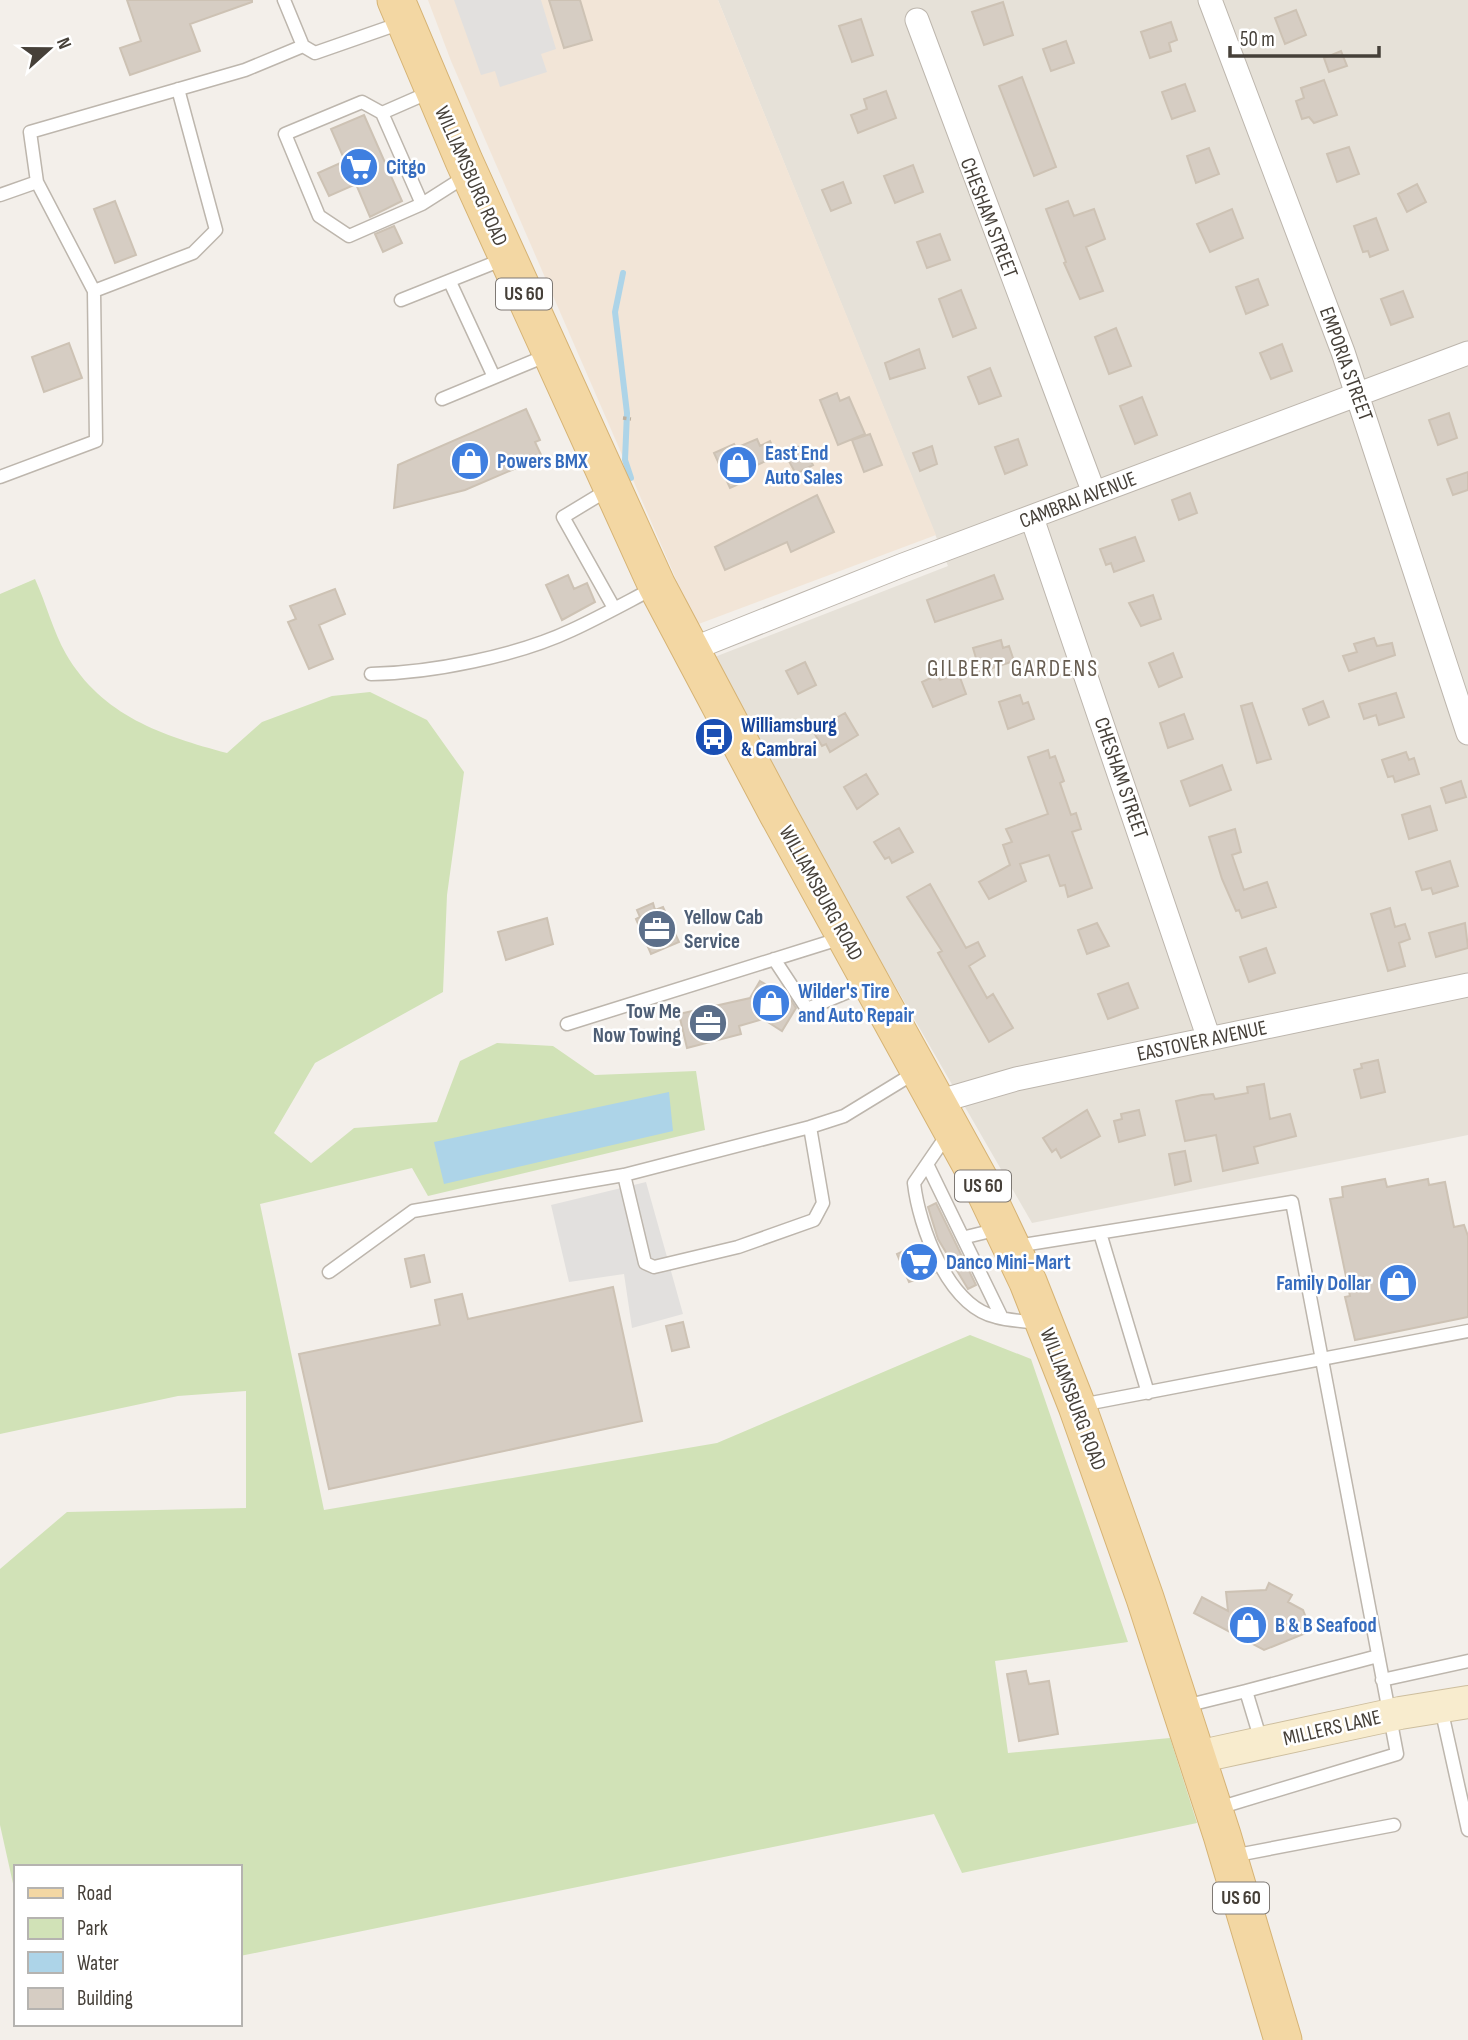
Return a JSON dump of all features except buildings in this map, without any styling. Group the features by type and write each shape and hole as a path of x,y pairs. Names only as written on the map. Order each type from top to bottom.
{"main road":[{"name":"WILLIAMSBURG ROAD","path":"401,11 433,90 657,586 1008,1237 1077,1406 1181,1707 1283,2040"}],"street":[{"name":"EMPORIA STREET","path":"1210,0 1358,395 1468,733"},
{"name":"CHESHAM STREET","path":"917,20 1094,493"},
{"name":"CAMBRAI AVENUE","path":"690,650 1094,493 1468,353"},
{"name":"CHESHAM STREET","path":"1032,518 1209,1039"},
{"name":"EASTOVER AVENUE","path":"944,1115 1016,1079 1468,985"},
{"name":"MILLERS LANE","path":"1197,1758 1389,1715 1454,1705"}],"lane":[{"path":"284,0 303,46 314,53 401,11"},
{"path":"0,477 96,442 94,291 37,182 30,132 245,70 303,46"},
{"path":"94,291 193,253 216,230 178,89"},
{"path":"382,113 433,90"},
{"path":"422,204 382,113 362,102 285,134 319,216 349,236 422,204 470,173"},
{"path":"0,195 37,182"},
{"path":"401,300 508,257"},
{"path":"450,282 494,377"},
{"path":"442,399 551,353"},
{"path":"612,488 563,517 614,608"},
{"path":"372,674 416,673 531,646 570,631 657,586"},
{"path":"567,1024 846,936"},
{"path":"774,959 807,1009 871,983"},
{"path":"329,1272 413,1211 624,1175 810,1127 856,1110 919,1070"},
{"path":"944,1115 928,1164 914,1183 917,1211 936,1254 958,1294 994,1317 1045,1323"},
{"path":"624,1175 645,1264 654,1267 738,1247 814,1220 823,1203 810,1127"},
{"path":"928,1164 1002,1318"},
{"path":"965,1237 1100,1233 1293,1202 1397,1754 1214,1810"},
{"path":"1100,1233 1148,1393"},
{"path":"1077,1406 1468,1331"},
{"path":"1181,1707 1378,1656"},
{"path":"1382,1680 1468,1661"},
{"path":"1246,1691 1262,1744"},
{"path":"1454,1705 1468,1830"},
{"path":"1228,1856 1394,1825"}],"path":[{"path":"624,418 631,419"}],"shaded area":[{"path":"428,0 718,0 936,535 696,625 451,61"},
{"path":"454,0 541,0 556,49 541,54 547,72 500,87 495,71 481,75"},
{"path":"718,0 1468,0 1468,1135 1032,1223 707,660 948,566"},
{"path":"646,1182 683,1314 632,1328 624,1274 569,1282 551,1205"}],"green space":[{"path":"35,579 61,645 81,675 97,693 116,708 157,731 227,753 262,722 332,696 370,692 427,720 464,772 447,895 443,992 315,1063 274,1133 311,1163 354,1128 437,1122 460,1061 497,1043 553,1046 595,1075 696,1071 705,1130 428,1196 412,1168 260,1204 324,1510 717,1443 970,1335 1031,1359 1128,1642 995,1661 1008,1753 1170,1738 1197,1823 962,1873 934,1814 242,1956 242,1865 14,1865 14,1888 0,1825 0,1569 67,1512 246,1508 246,1391 178,1396 0,1434 0,594"}],"water":[{"path":"669,1092 673,1131 444,1184 434,1142"}],"waterway":[{"path":"623,273 615,312 627,413 625,460 631,478"}],"place":[{"name":"Citgo","path":"359,167"},
{"name":"Powers BMX","path":"470,461"},
{"name":"East End Auto Sales","path":"738,465"},
{"name":"Williamsburg & Cambrai","path":"714,737"},
{"name":"Yellow Cab Service","path":"657,929"},
{"name":"Wilder's Tire and Auto Repair","path":"771,1003"},
{"name":"Tow Me Now Towing","path":"708,1023"},
{"name":"Danco Mini-Mart","path":"919,1262"},
{"name":"Family Dollar","path":"1398,1283"},
{"name":"B & B Seafood","path":"1248,1625"}],"district":[{"name":"GILBERT GARDENS","path":"1013,669"}]}
